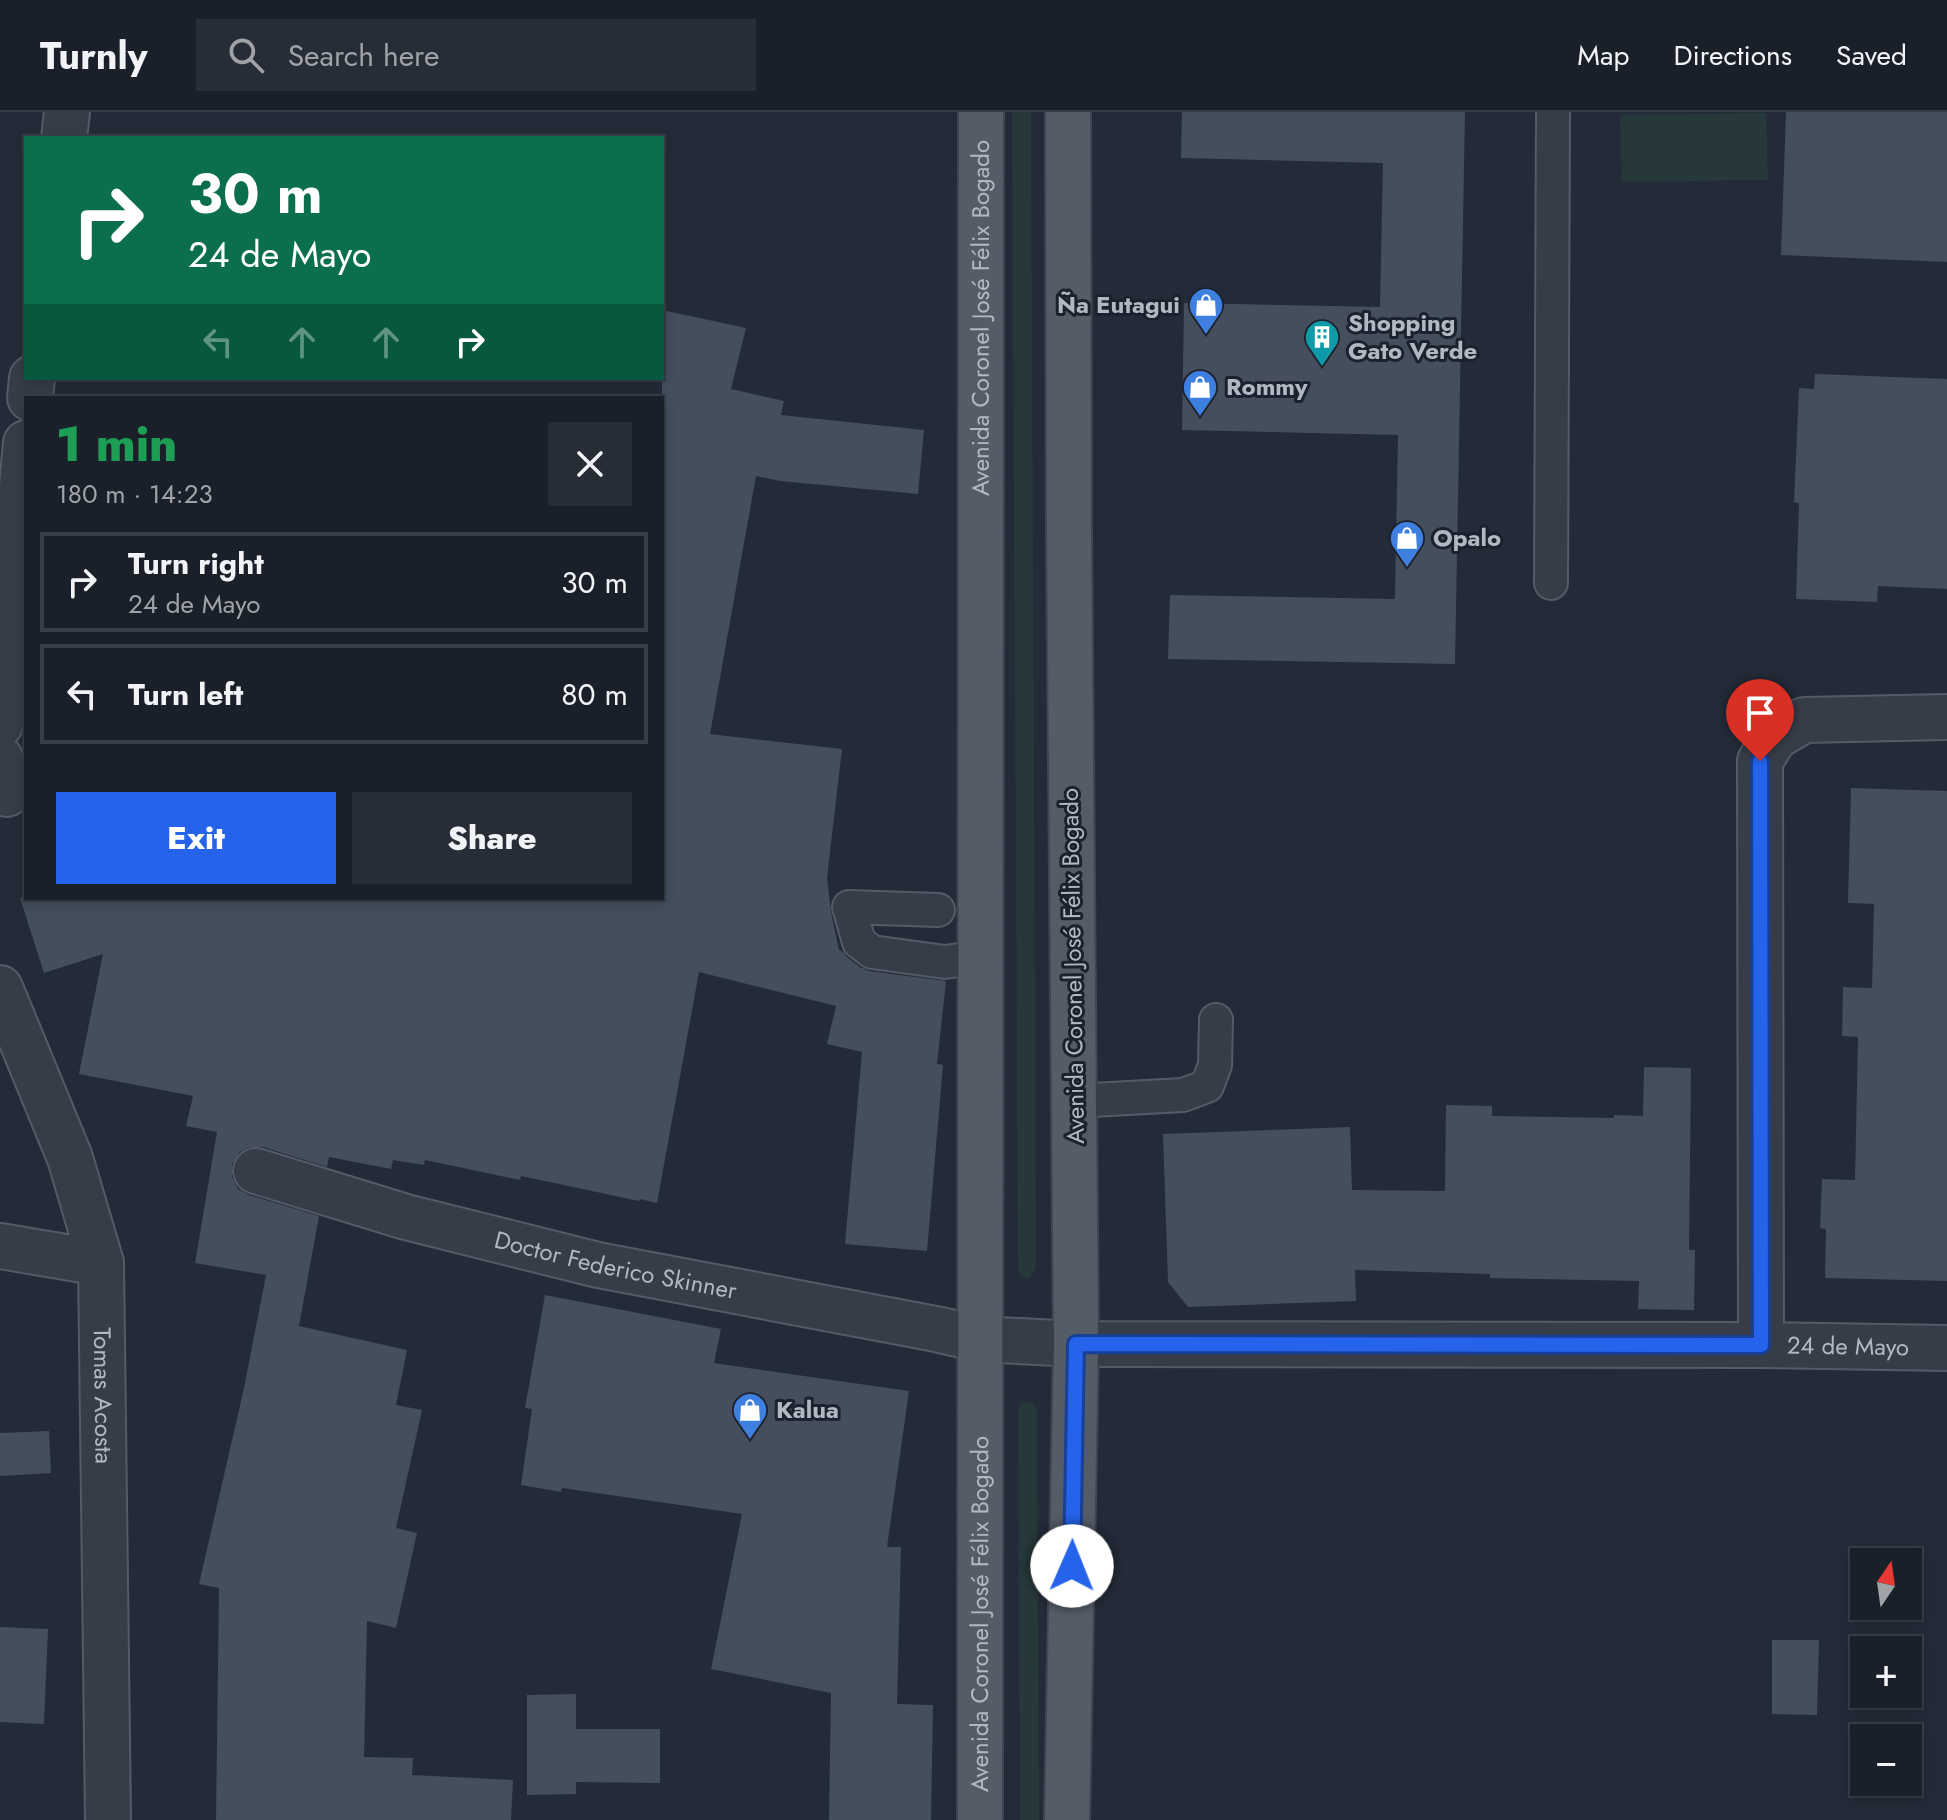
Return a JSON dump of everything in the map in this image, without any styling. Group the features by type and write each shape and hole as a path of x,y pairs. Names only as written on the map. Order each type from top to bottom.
{"main road":[{"name":"Avenida Coronel José Félix Bogado","path":"980,1820 981,112"},
{"name":"Avenida Coronel José Félix Bogado","path":"1067,1820 1076,1344 1068,112"}],"street":[{"path":"64,136 67,112"},
{"path":"0,725 24,465"},
{"path":"1761,1345 1760,761 1775,737 1804,720 1947,717"},
{"name":"Tomas Acosta","path":"0,988 70,1158 101,1263 108,1820"},
{"name":"Doctor Federico Skinner","path":"256,1171 406,1217 598,1265 980,1339"},
{"path":"0,1246 101,1263"},
{"name":"24 de Mayo","path":"980,1339 1076,1344 1947,1348"}],"lane":[{"path":"1551,583 1553,112"},
{"path":"938,910 849,907 859,942 872,952 945,962 980,957"},
{"path":"1074,1101 1183,1095 1207,1086 1215,1065 1216,1020"}],"shaded area":[{"path":"1012,112 1031,112 1036,1267 1030,1278 1024,1278 1019,1273 1018,1266"},
{"path":"1766,113 1768,180 1622,182 1620,115"},
{"path":"1024,1402 1032,1403 1037,1410 1039,1820 1020,1820 1018,1410"}],"building":[{"name":"Shopping Gato Verde","path":"1182,112 1465,112 1455,664 1168,659 1170,595 1395,599 1398,435 1182,430 1184,303 1380,307 1383,163 1181,158"},
{"path":"1786,112 1947,112 1947,262 1781,255"},
{"path":"664,310 746,328 731,389 784,401 781,415 924,430 918,494 756,476 710,734 842,749 827,878 839,950 869,971 946,981 937,1064 943,1065 927,1251 845,1244 862,1052 827,1044 836,1006 699,972 657,1203 425,1160 424,1165 393,1160 391,1169 329,1157 327,1167 263,1147 250,1147 240,1152 232,1164 232,1177 238,1189 319,1216 299,1326 407,1350 396,1405 422,1410 396,1528 417,1533 396,1628 367,1621 364,1757 413,1758 412,1775 513,1780 511,1820 216,1820 219,1588 199,1584 244,1388 266,1275 195,1263 217,1132 186,1126 193,1096 79,1074 103,954 44,973 20,898 664,900"},
{"path":"1815,374 1947,379 1947,589 1878,586 1877,602 1796,599 1799,503 1794,502 1799,388 1814,389"},
{"path":"1851,788 1947,791 1947,1281 1825,1278 1826,1229 1820,1228 1822,1179 1855,1180 1858,1037 1842,1036 1843,987 1872,988 1874,904 1848,903"},
{"path":"1644,1067 1691,1068 1689,1250 1695,1250 1694,1310 1638,1309 1639,1281 1490,1278 1490,1274 1355,1270 1356,1301 1188,1307 1168,1282 1163,1134 1350,1127 1352,1190 1445,1191 1446,1105 1492,1106 1492,1116 1643,1116"},
{"path":"545,1295 721,1329 714,1363 909,1391 887,1547 901,1547 897,1704 933,1705 931,1820 829,1820 831,1693 711,1669 742,1514 521,1485 532,1409 525,1408"},
{"path":"49,1431 51,1473 0,1476 0,1433"},
{"path":"0,1627 48,1629 44,1724 0,1722"},
{"path":"1772,1640 1819,1640 1817,1715 1772,1714"},
{"path":"576,1694 576,1729 660,1729 660,1783 576,1782 576,1794 527,1795 527,1695"}],"place":[{"name":"Ña Eutagui","path":"1206,336"},
{"name":"Shopping Gato Verde","path":"1322,368"},
{"name":"Rommy","path":"1200,418"},
{"name":"Opalo","path":"1407,569"},
{"name":"Kalua","path":"750,1441"}],"route":[{"path":"1072,1566 1076,1344 1761,1345 1760,761"}]}
